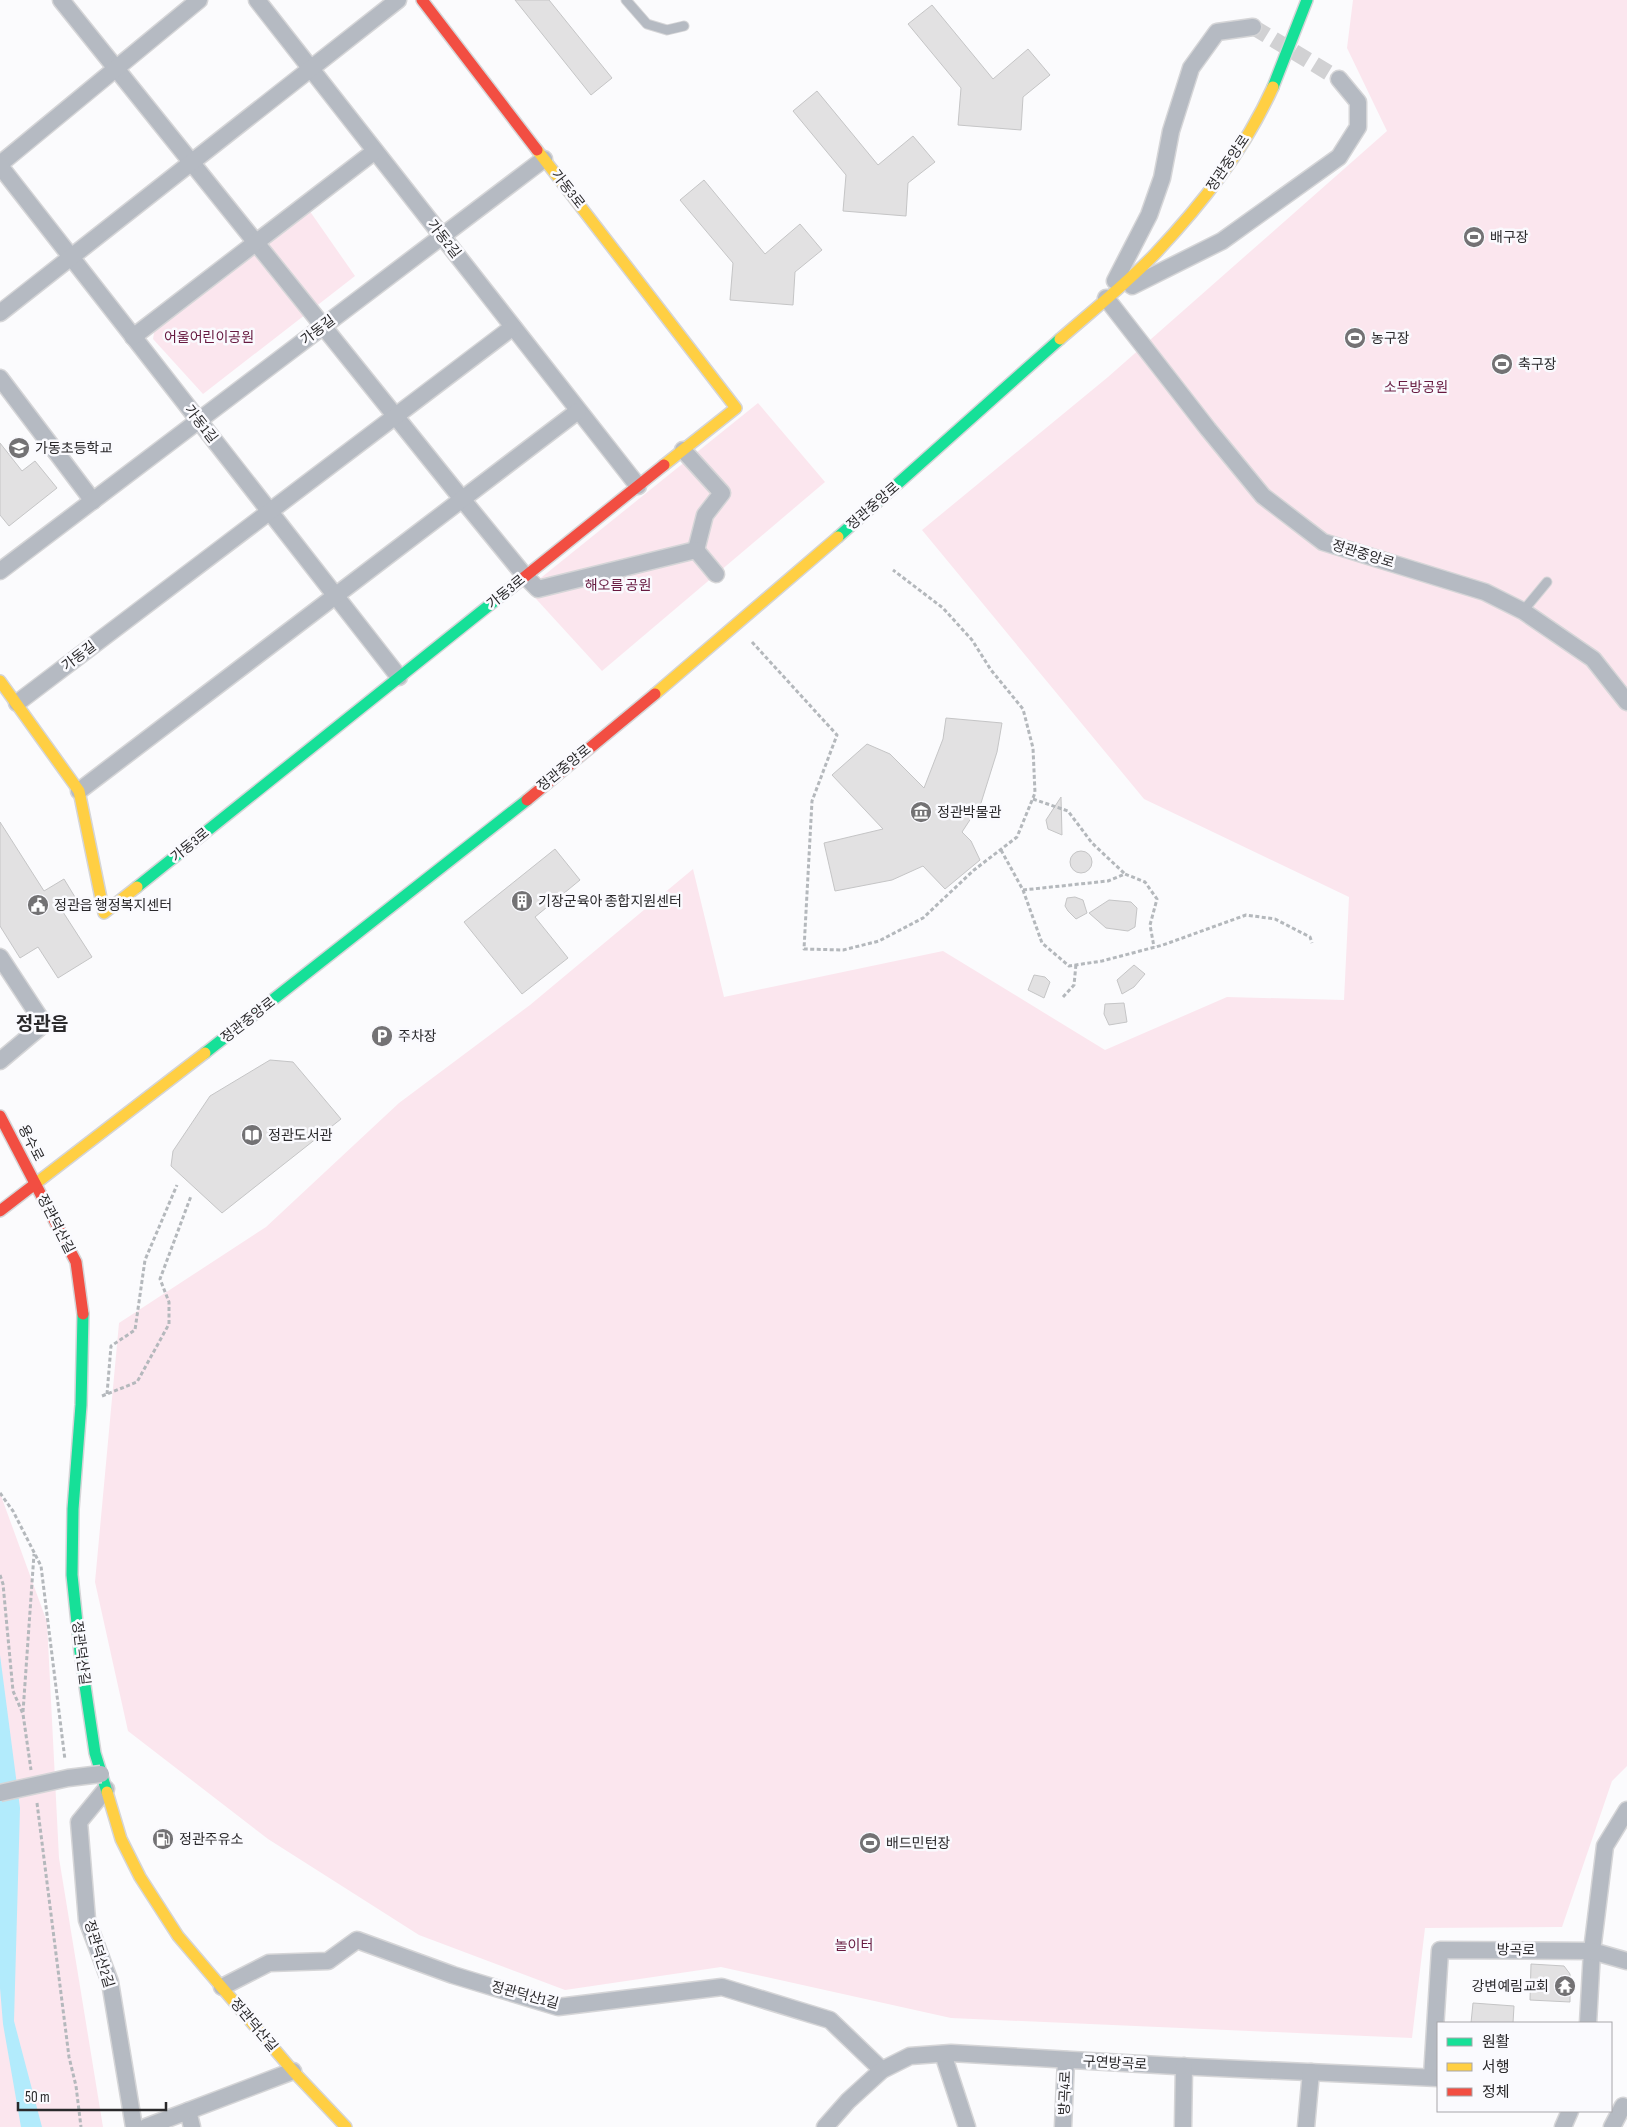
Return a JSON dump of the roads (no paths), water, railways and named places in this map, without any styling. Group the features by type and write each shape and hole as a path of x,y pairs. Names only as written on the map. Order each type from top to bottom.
{"main road":[{"name":"가동3로","path":"79,791 104,913 736,408 422,0"},
{"name":"정관중앙로","path":"0,1211 337,951 634,712 736,625 1153,256 1204,199 1237,153 1266,103 1289,50 1307,0"},
{"path":"0,681 79,791"},
{"name":"용수로","path":"0,1116 35,1184"},
{"name":"정관덕산길","path":"35,1184 76,1262 84,1320 81,1405 73,1509 72,1575 80,1652 95,1753 121,1839 140,1877 178,1936 293,2071 346,2127"}],"street":[{"path":"61,0 462,499 525,576 538,589 696,550"},
{"path":"116,68 199,0"},
{"name":"가동2길","path":"257,0 638,486"},
{"path":"0,312 398,0"},
{"path":"1106,298 1149,215 1162,178 1171,131 1191,68 1216,32 1253,27"},
{"name":"가동1길","path":"116,68 0,165 399,678"},
{"path":"1106,298 1222,241 1339,157 1358,127 1358,102 1339,79"},
{"path":"133,337 255,241 375,151"},
{"name":"가동길","path":"0,571 544,159"},
{"name":"정관중앙로","path":"1106,298 1263,496 1323,542 1485,592 1523,611 1593,659 1627,702"},
{"path":"269,512 513,327"},
{"path":"0,378 93,501"},
{"path":"79,791 578,410"},
{"path":"683,450 722,494 705,515 696,550"},
{"name":"가동길","path":"17,703 269,512"},
{"path":"696,550 716,574"},
{"path":"0,957 44,1024 0,1061"},
{"path":"0,1793 68,1778 103,1781"},
{"name":"정관덕산2길","path":"103,1781 79,1822 87,1920 110,1982 134,2127"},
{"path":"1588,2022 1592,1951 1605,1846 1627,1810"},
{"name":"정관덕산1길","path":"222,1987 269,1963 328,1960 357,1940 453,1975 558,2006 722,1988 830,2020 882,2070"},
{"name":"방곡로","path":"1440,1950 1592,1951 1627,1961"},
{"name":"구연방곡로","path":"1437,2022 1440,1950"},
{"name":"구연방곡로","path":"825,2127 848,2101 882,2070 910,2056 943,2054 1435,2078 1437,2027"},
{"path":"943,2054 967,2127"},
{"name":"방곡4로","path":"1063,2127 1066,2060"},
{"path":"1183,2127 1184,2066"},
{"path":"146,2127 293,2071"},
{"path":"1306,2127 1312,2072"},
{"path":"1612,2127 1620,2105"},
{"path":"188,2111 192,2127"},
{"path":"1563,2127 1570,2112"}],"lane":[{"path":"626,0 647,24 667,30 684,26"},
{"path":"1523,611 1547,582"}],"water":[{"path":"0,1655 20,1808 14,2021 42,2127 21,2127 3,2024 0,1988"}],"tunnel":[{"path":"1253,27 1339,79"}],"place":[{"name":"배구장","path":"1474,237"},
{"name":"농구장","path":"1355,338"},
{"name":"축구장","path":"1502,364"},
{"name":"가동초등학교","path":"19,448"},
{"name":"정관박물관","path":"921,812"},
{"name":"기장군육아 종합지원센터","path":"522,901"},
{"name":"정관읍 행정복지센터","path":"38,905"},
{"name":"주차장","path":"382,1036"},
{"name":"정관도서관","path":"252,1135"},
{"name":"정관주유소","path":"163,1839"},
{"name":"배드민턴장","path":"870,1843"},
{"name":"강변예림교회","path":"1565,1986"}],"district":[{"name":"정관읍","path":"42,1024"}],"park label":[{"name":"어울어린이공원","path":"209,337"},
{"name":"소두방공원","path":"1416,387"},
{"name":"해오름 공원","path":"618,585"},
{"name":"놀이터","path":"854,1945"}]}
